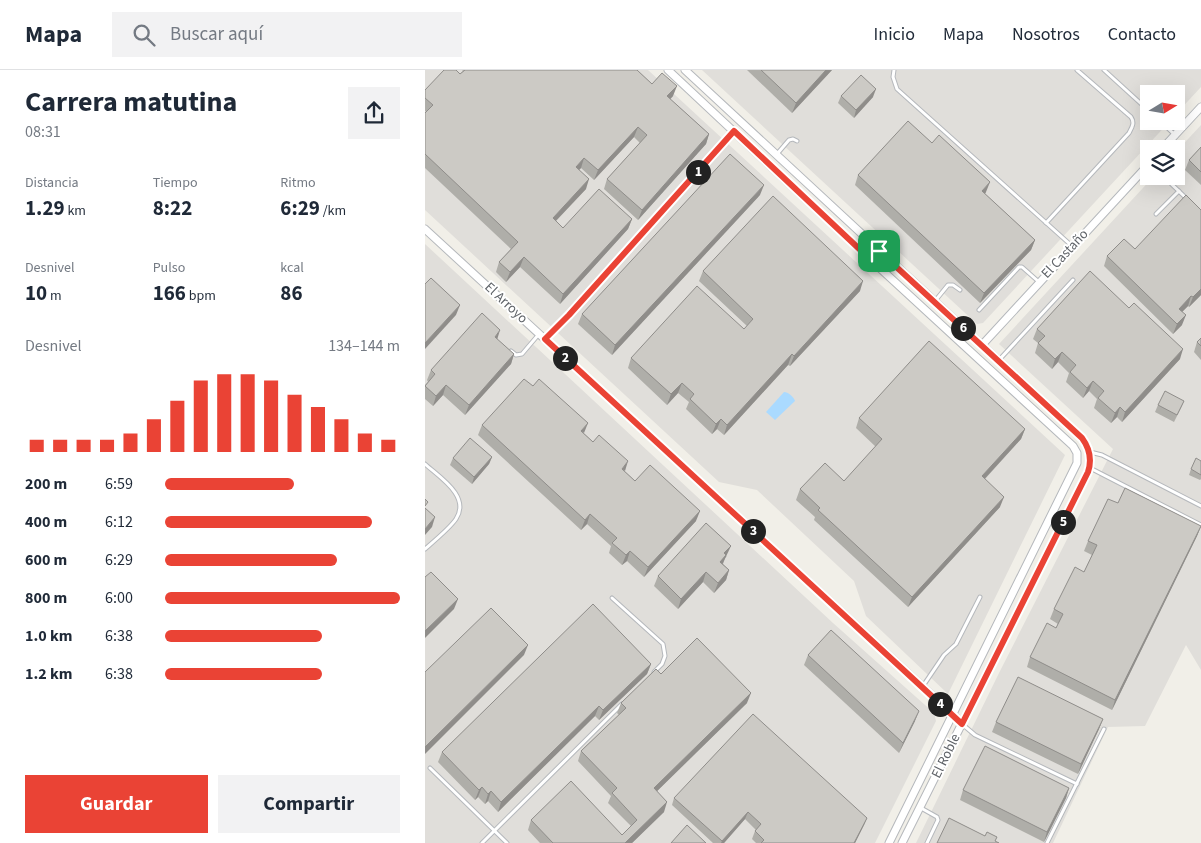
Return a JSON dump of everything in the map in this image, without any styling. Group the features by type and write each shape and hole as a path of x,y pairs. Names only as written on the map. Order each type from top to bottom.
{"street":[{"path":"668,70 1073,446 1077,453 1090,452 1082,438 685,70"},
{"path":"1170,140 1201,107"},
{"name":"El Castaño","path":"982,345 1140,174"},
{"name":"El Arroyo","path":"425,229 962,724"},
{"path":"871,260 879,251"},
{"name":"El Roble","path":"902,843 1089,468 1090,452"},
{"name":"El Roble","path":"889,843 1077,463 1077,453"}],"lane":[{"path":"893,70 897,89 1073,246"},
{"path":"1046,223 1133,126 1131,118 1077,70"},
{"path":"1104,70 1140,103"},
{"path":"1170,130 1175,135"},
{"path":"511,351 516,354 523,354 569,315 734,131"},
{"path":"776,155 789,140 797,141"},
{"path":"1173,185 1190,202"},
{"path":"1156,214 1179,191"},
{"path":"979,310 1019,267 1022,267 1039,283"},
{"path":"998,360 1073,280"},
{"path":"934,302 948,286 953,285 960,290"},
{"path":"1090,452 1102,455 1201,506"},
{"path":"425,464 454,490 460,505 456,519 425,550"},
{"path":"1089,468 1201,525"},
{"path":"922,687 944,655 956,644 980,597"},
{"path":"612,598 663,644 665,656 662,664 648,678"},
{"path":"482,843 627,698"},
{"path":"962,724 975,734 1077,784"},
{"path":"1047,843 1104,729"},
{"path":"430,768 507,843"},
{"path":"920,808 937,817 938,820 927,843"}],"shaded area":[{"path":"425,70 648,70 1065,455 948,694 866,616 854,581 757,490 719,482 425,210"},
{"path":"702,70 1201,70 1201,87 1185,104 1185,85 1140,85 1140,130 1162,130 1152,140 1140,140 1140,153 983,323 977,324"},
{"path":"1201,125 1201,670 1186,645 1145,726 1108,727 1053,843 916,843 999,673 1113,449 999,344 1146,185 1185,185 1185,142"},
{"path":"425,244 833,623 934,713 936,721 875,843 425,843"}],"water":[{"path":"784,392 791,395 795,401 775,420 766,412"}],"building":[{"path":"444,70 456,70 460,74 465,70 637,70 652,84 662,73 677,86 667,96 709,134 642,210 607,179 647,135 638,127 598,170 584,158 576,167 589,179 553,218 563,228 599,189 632,219 563,294 524,257 510,272 499,262 518,242 425,154 425,113 433,105 425,98 425,90"},
{"path":"761,70 826,70 796,103"},
{"path":"861,75 876,89 856,110 841,96"},
{"path":"908,121 932,143 939,135 990,182 982,191 1035,240 984,293 858,175"},
{"path":"1201,147 1201,172 1189,160"},
{"path":"730,154 764,185 615,345 582,314"},
{"path":"1186,195 1201,210 1201,289 1193,297 1191,296 1179,309 1186,315 1177,324 1107,256 1124,239 1135,249"},
{"path":"773,196 863,281 727,425 721,419 716,424 690,399 694,394 682,383 671,394 631,358 697,286 744,329 753,319 703,271"},
{"path":"1090,271 1129,308 1134,303 1183,349 1125,412 1120,407 1115,413 1098,398 1104,391 1093,381 1087,388 1070,372 1076,365 1062,352 1055,359 1038,343 1045,336 1037,329"},
{"path":"431,278 460,305 425,343 425,284"},
{"path":"482,313 500,330 495,337 514,354 469,405 446,385 436,396 425,386 435,374 431,370"},
{"path":"1201,338 1201,346 1197,342"},
{"path":"929,341 1025,429 982,476 1004,497 912,597 818,510 820,508 800,489 825,463 844,481 882,439 859,418"},
{"path":"524,379 533,386 539,379 588,423 581,431 593,442 599,435 628,461 622,469 635,481 650,465 700,511 648,567 630,551 626,555 612,543 617,538 590,514 585,520 482,425"},
{"path":"1165,391 1184,401 1177,415 1158,405"},
{"path":"470,438 492,457 474,477 453,458"},
{"path":"1196,458 1201,461 1201,475 1191,469"},
{"path":"1125,488 1201,526 1115,700 1030,657 1047,623 1056,628 1063,614 1054,609 1075,567 1084,572 1097,545 1088,541 1108,499 1118,503"},
{"path":"425,508 435,517 425,529"},
{"path":"706,523 731,546 724,553 726,555 720,562 729,570 718,583 706,572 681,599 658,576"},
{"path":"431,572 458,599 425,631 425,577"},
{"path":"593,604 651,664 603,710 599,706 501,802 491,791 488,794 482,787 479,790 442,752"},
{"path":"491,608 528,645 425,747 425,672"},
{"path":"831,630 919,711 903,743 808,655"},
{"path":"697,638 751,693 654,788 667,802 625,843 553,843 531,820 571,781 622,835 637,820 612,793 617,788 581,751 626,708 621,703 656,669 661,674"},
{"path":"1018,677 1103,719 1081,764 996,722"},
{"path":"753,714 867,818 854,843 761,843 764,840 755,831 761,824 748,812 722,841 674,798"},
{"path":"985,746 1069,788 1047,832 963,790"},
{"path":"949,818 985,836 987,832 997,837 995,841 999,843 937,843"},
{"path":"687,825 706,843 671,843"}],"route":[{"path":"734,131 871,260 879,251 1082,438 1090,452 1088,472 962,724 545,339 569,315 734,131"}]}
